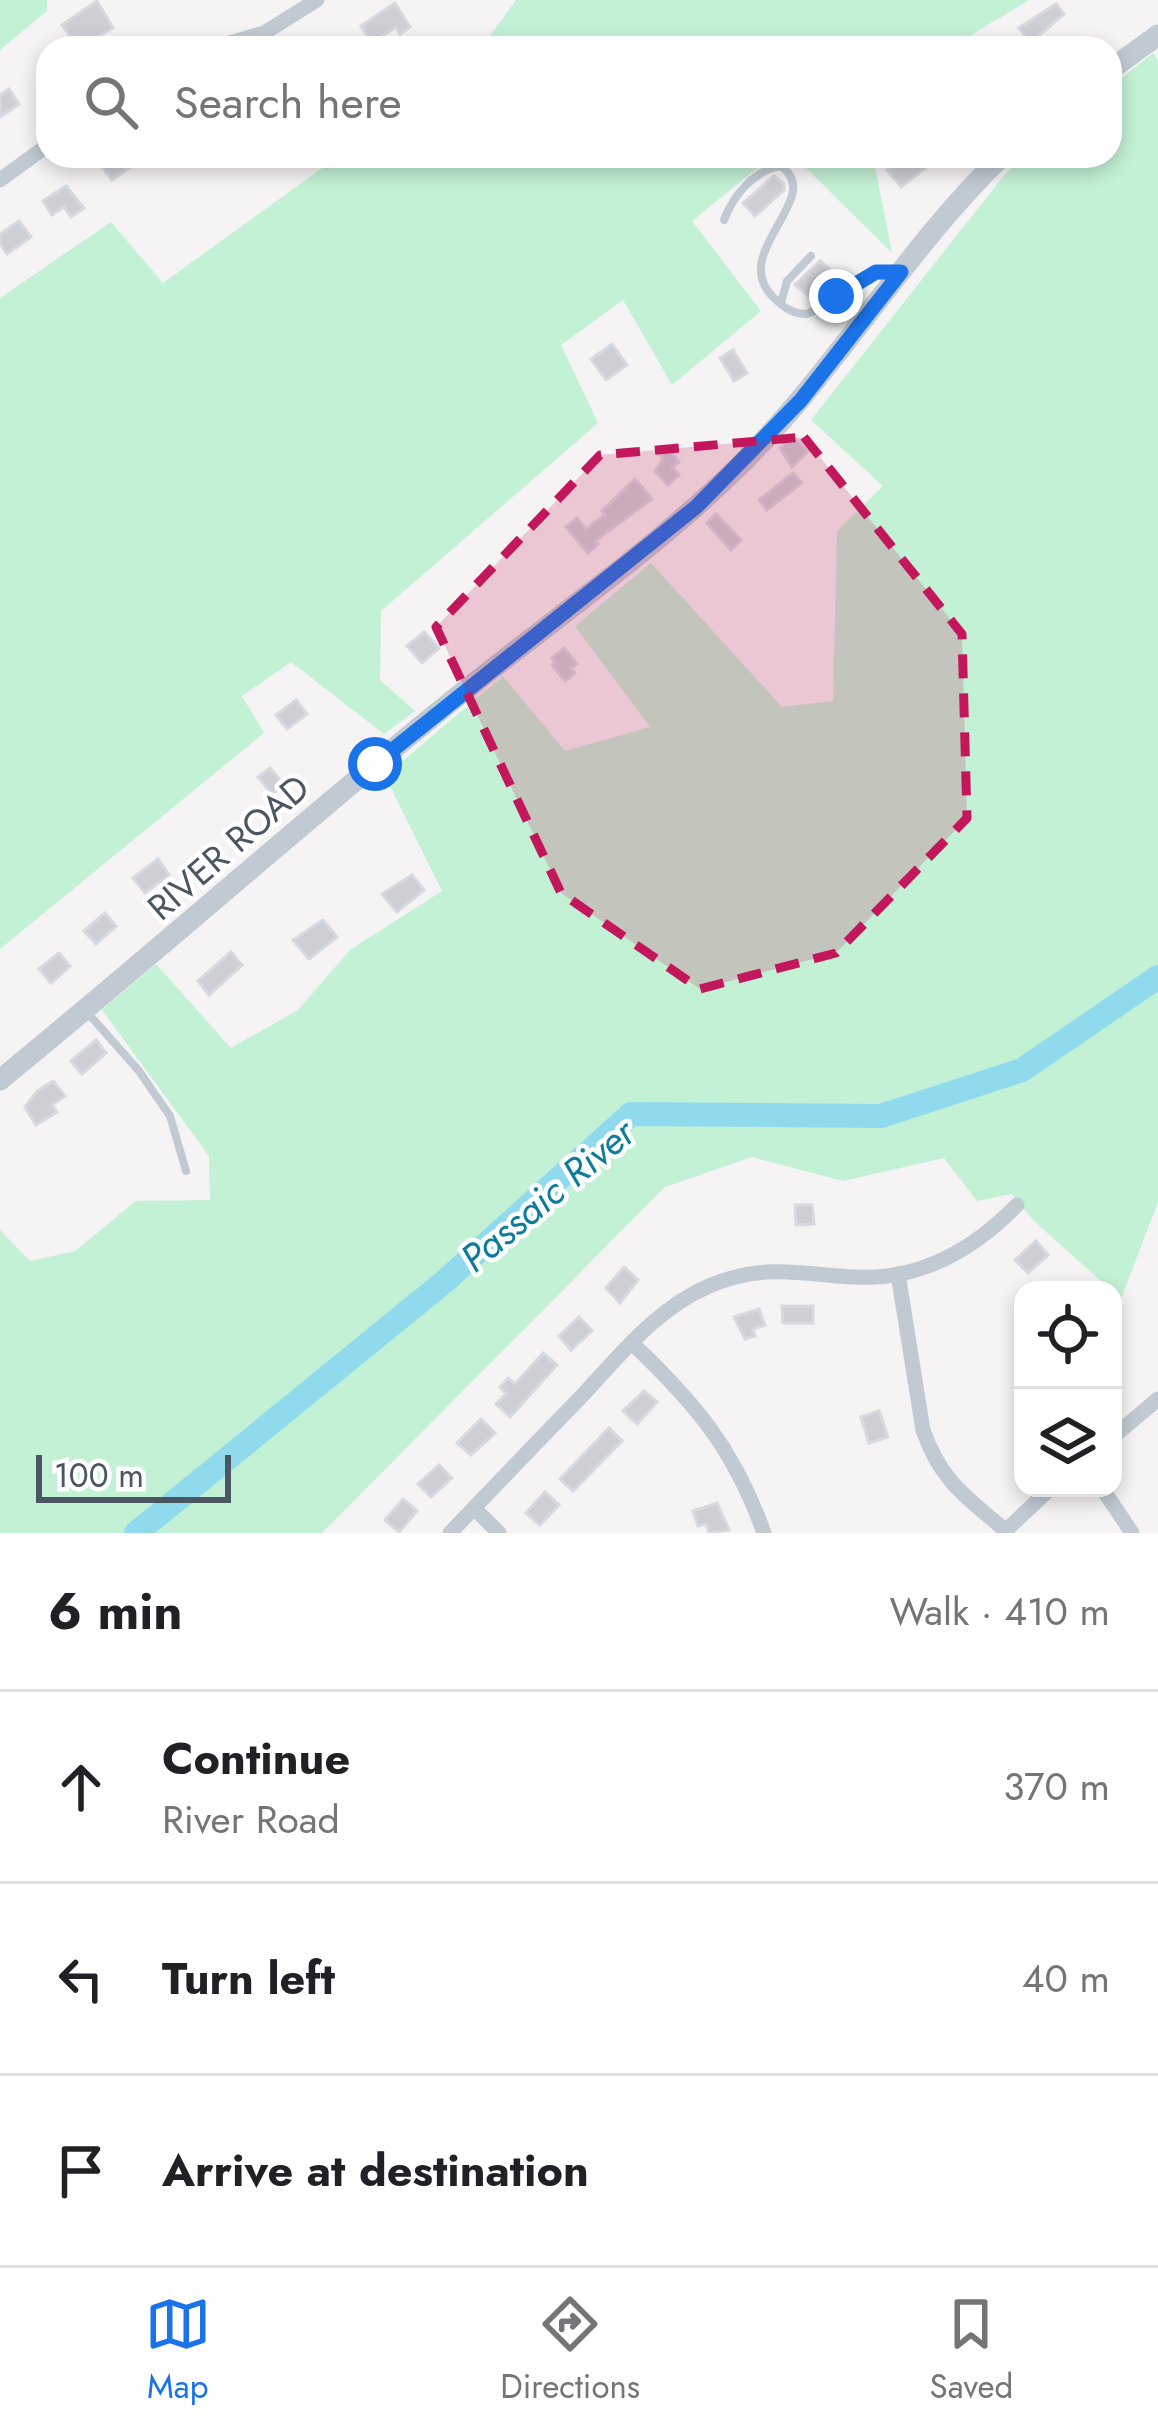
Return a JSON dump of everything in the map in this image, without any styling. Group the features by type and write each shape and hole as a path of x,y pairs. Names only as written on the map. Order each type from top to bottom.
{"street":[{"path":"254,36 264,33 287,8 317,0"},
{"path":"1122,61 1158,35"},
{"path":"0,180 36,154"},
{"name":"RIVER ROAD","path":"0,1080 398,745 696,507 801,400 939,223 991,168"},
{"path":"450,1533 632,1343 676,1304 734,1277 776,1270 860,1278 898,1274 961,1252 991,1232 1017,1205"},
{"path":"898,1274 923,1430 950,1484 1004,1532 1041,1497"},
{"path":"632,1343 706,1419 747,1489 764,1533"},
{"path":"1122,1429 1158,1399"},
{"path":"1108,1497 1132,1533"},
{"path":"474,1508 499,1533"}],"lane":[{"path":"724,220 737,195 758,175 776,168"},
{"path":"784,168 794,184 792,199 760,266 766,290 781,304 807,314 862,278 876,272 901,272"},
{"path":"781,304 787,280 811,256"},
{"path":"85,1010 140,1071 170,1116 186,1171"}],"highlighted area":[{"path":"804,437 962,634 967,818 836,953 700,989 561,893 436,627 600,455"}],"green space":[{"path":"0,0 47,0 47,11 0,50"},
{"path":"516,0 1029,0 970,36 490,36"},
{"path":"1153,53 1158,61 1158,1202 1122,1296 1122,1281 1101,1281 1034,1221 1012,1194 977,1201 944,1158 843,1181 752,1157 665,1187 322,1533 0,1533 0,1230 30,1261 75,1251 136,1201 210,1200 209,1156 102,1010 156,964 231,1048 298,1010 350,950 442,891 385,776 503,676 565,751 650,727 575,626 651,563 782,707 833,701 837,531 883,486 811,420 1006,173 1012,168 1122,168 1122,78"},
{"path":"322,168 757,168 692,221 761,311 672,385 623,300 561,345 598,423 381,611 380,680 415,711 384,734 291,662 242,696 264,733 0,949 0,298 111,222 163,283"},
{"path":"806,168 875,168 892,253"}],"building":[{"path":"97,1 113,28 99,36 70,36 62,25"},
{"path":"395,3 410,27 400,34 396,27 382,36 367,36 361,26"},
{"path":"1056,4 1064,14 1038,36 1025,36 1019,28"},
{"path":"9,89 19,104 0,117 0,95"},
{"path":"103,168 129,168 112,180"},
{"path":"889,168 926,168 901,187"},
{"path":"774,176 784,190 755,216 743,203"},
{"path":"66,186 84,208 71,217 64,207 52,215 43,201"},
{"path":"19,221 31,237 7,254 0,234"},
{"path":"820,261 829,268 811,298 795,285"},
{"path":"612,344 627,365 606,380 591,359"},
{"path":"733,350 747,373 734,381 720,358"},
{"path":"792,436 808,451 792,467 780,448"},
{"path":"668,448 679,462 672,467 679,475 668,485 655,471"},
{"path":"793,473 802,483 767,510 759,500"},
{"path":"635,479 652,499 595,541 598,544 588,553 566,527 577,518 586,529 605,515 602,511"},
{"path":"716,514 741,540 731,550 707,523"},
{"path":"424,632 439,648 422,663 407,646"},
{"path":"564,648 577,664 565,681 552,665 552,658"},
{"path":"296,700 307,714 287,729 276,715"},
{"path":"270,768 284,785 272,794 258,777"},
{"path":"158,859 169,875 145,893 133,878"},
{"path":"412,875 424,890 397,912 382,894"},
{"path":"105,913 116,926 96,944 84,931"},
{"path":"323,920 337,937 309,959 293,940"},
{"path":"231,952 242,965 209,995 198,981"},
{"path":"59,953 70,966 51,983 39,969"},
{"path":"96,1040 106,1053 82,1074 71,1061"},
{"path":"53,1081 65,1096 52,1105 57,1112 36,1125 25,1107"},
{"path":"795,1205 812,1205 814,1224 796,1225"},
{"path":"1036,1241 1048,1255 1028,1273 1015,1260"},
{"path":"624,1267 638,1280 620,1303 606,1288"},
{"path":"782,1306 813,1306 813,1323 783,1323"},
{"path":"759,1309 765,1325 753,1329 755,1336 745,1339 734,1317"},
{"path":"579,1317 592,1331 571,1350 559,1336"},
{"path":"543,1353 557,1365 510,1417 496,1404 506,1394 500,1387 508,1378 515,1384"},
{"path":"644,1391 657,1402 637,1424 623,1411"},
{"path":"879,1411 888,1437 869,1443 861,1417"},
{"path":"481,1419 495,1433 471,1455 457,1443"},
{"path":"609,1428 622,1441 573,1491 560,1479"},
{"path":"439,1465 452,1478 431,1497 418,1484"},
{"path":"545,1492 559,1505 540,1525 526,1513"},
{"path":"403,1499 417,1511 399,1532 385,1520"},
{"path":"717,1503 729,1530 709,1533 706,1524 698,1526 693,1511"}],"waterway":[{"name":"Passaic River","path":"136,1533 444,1282 631,1114 881,1116 1022,1070 1158,977"}],"route":[{"path":"375,764 696,507 801,400 901,272 876,272 836,296"}]}
